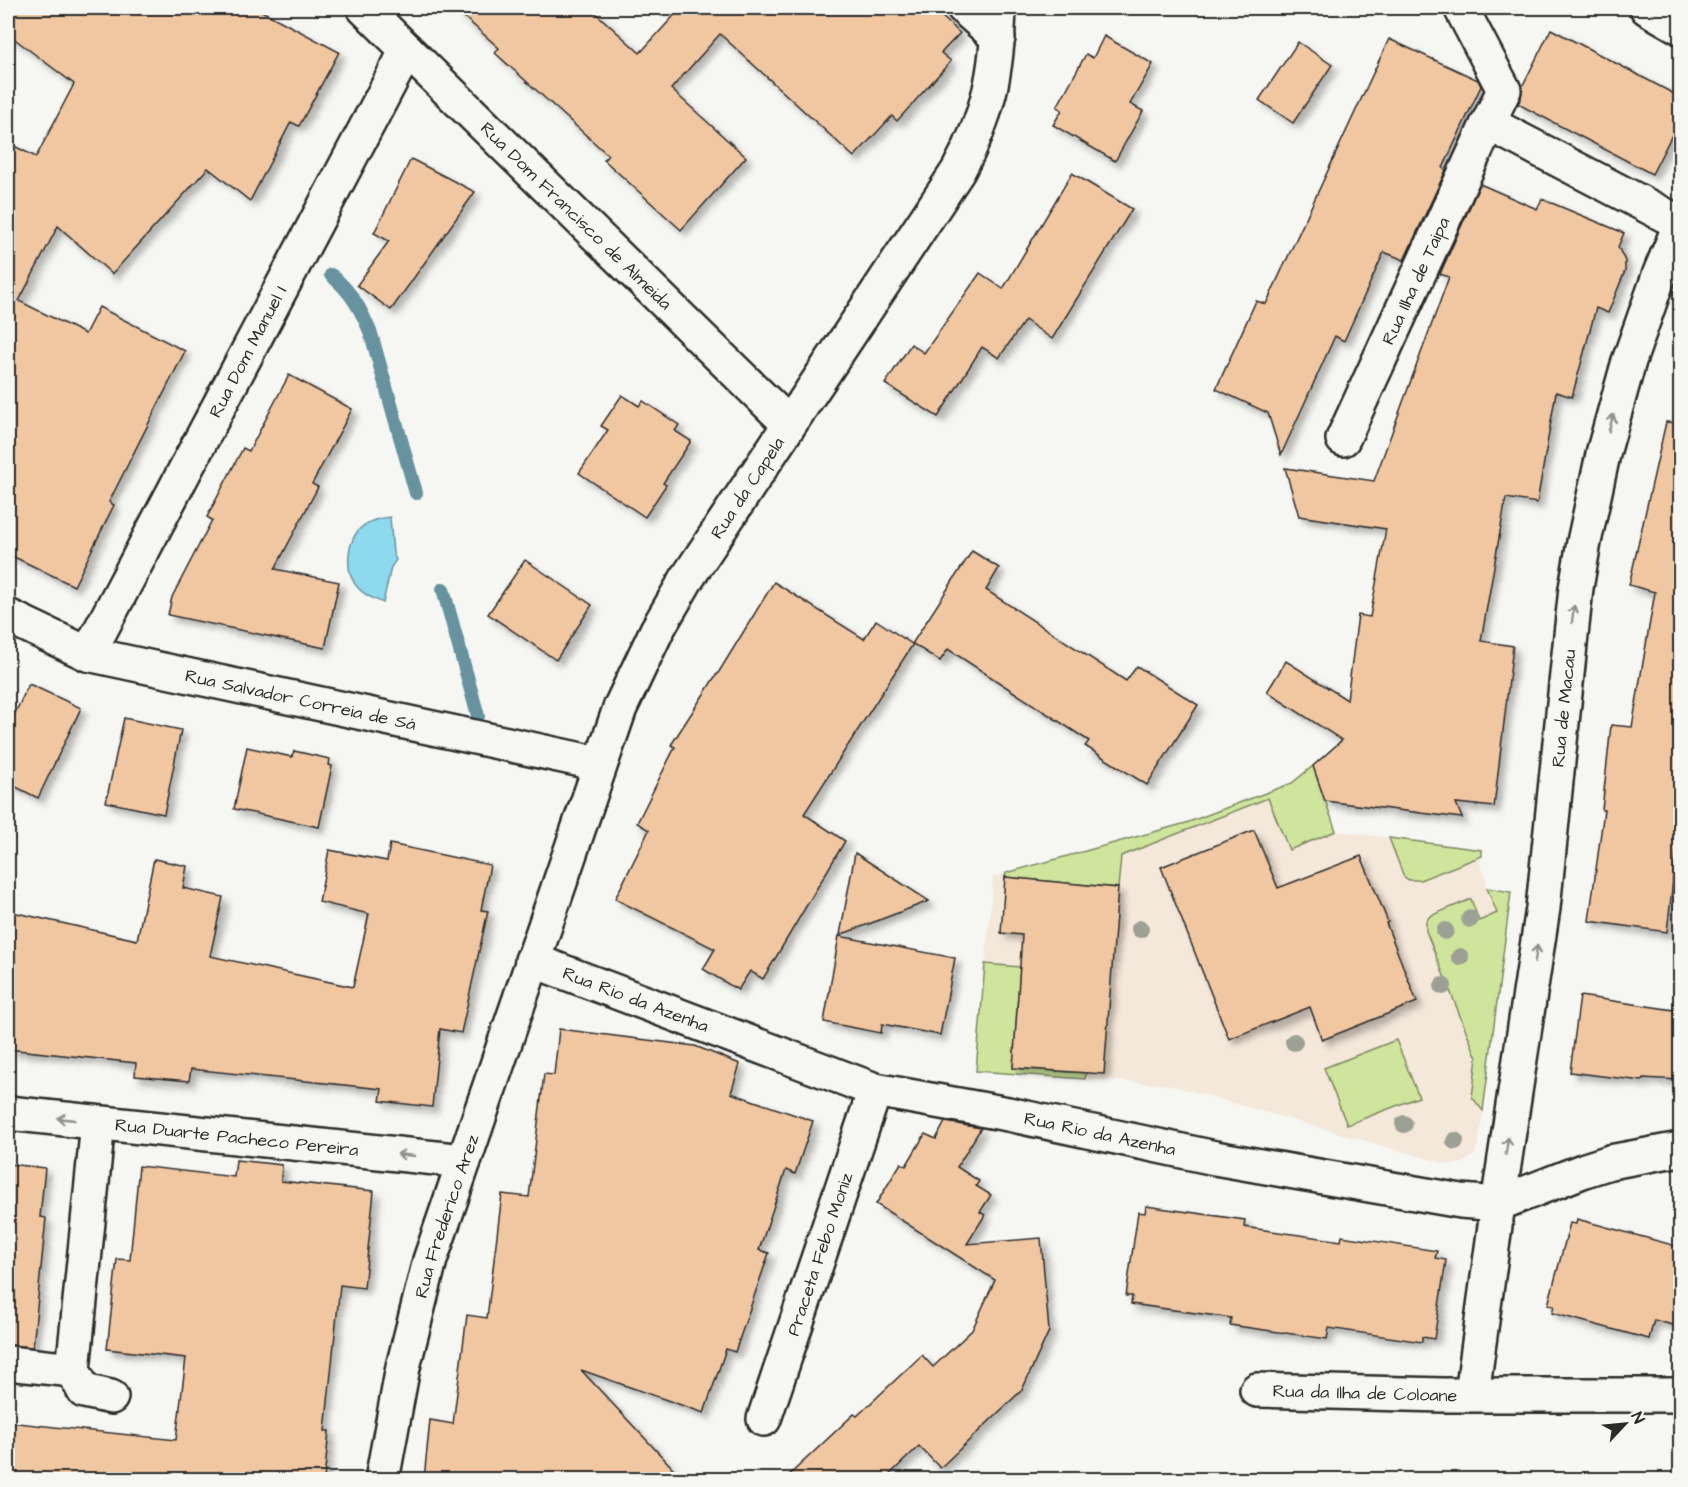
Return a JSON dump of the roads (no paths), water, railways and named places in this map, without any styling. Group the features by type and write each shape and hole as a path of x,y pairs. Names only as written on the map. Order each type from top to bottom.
{"street":[{"name":"Rua Dom Francisco de Almeida","path":"364,8 789,424"},
{"path":"964,8 998,23"},
{"name":"Rua Ilha de Taipa","path":"1343,439 1504,90 1461,8"},
{"path":"1647,8 1680,27"},
{"name":"Rua da Capela","path":"532,960 620,708 657,630 696,564 968,154 989,98 998,23"},
{"name":"Rua Dom Manuel I","path":"88,654 407,50"},
{"path":"1488,123 1680,224"},
{"name":"Rua de Macau","path":"1498,1204 1543,908 1576,588 1584,542 1604,450 1626,372 1648,305 1680,224"},
{"name":"Rua Salvador Correia de Sá","path":"8,616 88,654 600,764"},
{"name":"Rua Rio da Azenha","path":"532,960 875,1090 1008,1114 1215,1158 1461,1201 1498,1204 1610,1162 1680,1149"},
{"name":"Rua Frederico Arez","path":"382,1479 398,1389 430,1260 532,960"},
{"name":"Praceta Febo Moniz","path":"764,1419 875,1090"},
{"name":"Rua Duarte Pacheco Pereira","path":"8,1113 464,1161"},
{"path":"98,1123 73,1370 84,1391 111,1397"},
{"name":"Rua da Ilha de Coloane","path":"1472,1394 1498,1204"},
{"path":"8,1363 73,1370"},
{"name":"Rua da Ilha de Coloane","path":"1257,1390 1680,1395"}],"water":[{"path":"390,517 393,553 396,560 391,567 383,603 364,594 354,583 349,569 349,553 353,538 360,529 372,521"}],"waterway":[{"path":"331,275 355,302 371,334 416,493"},
{"path":"443,589 478,716"}]}
